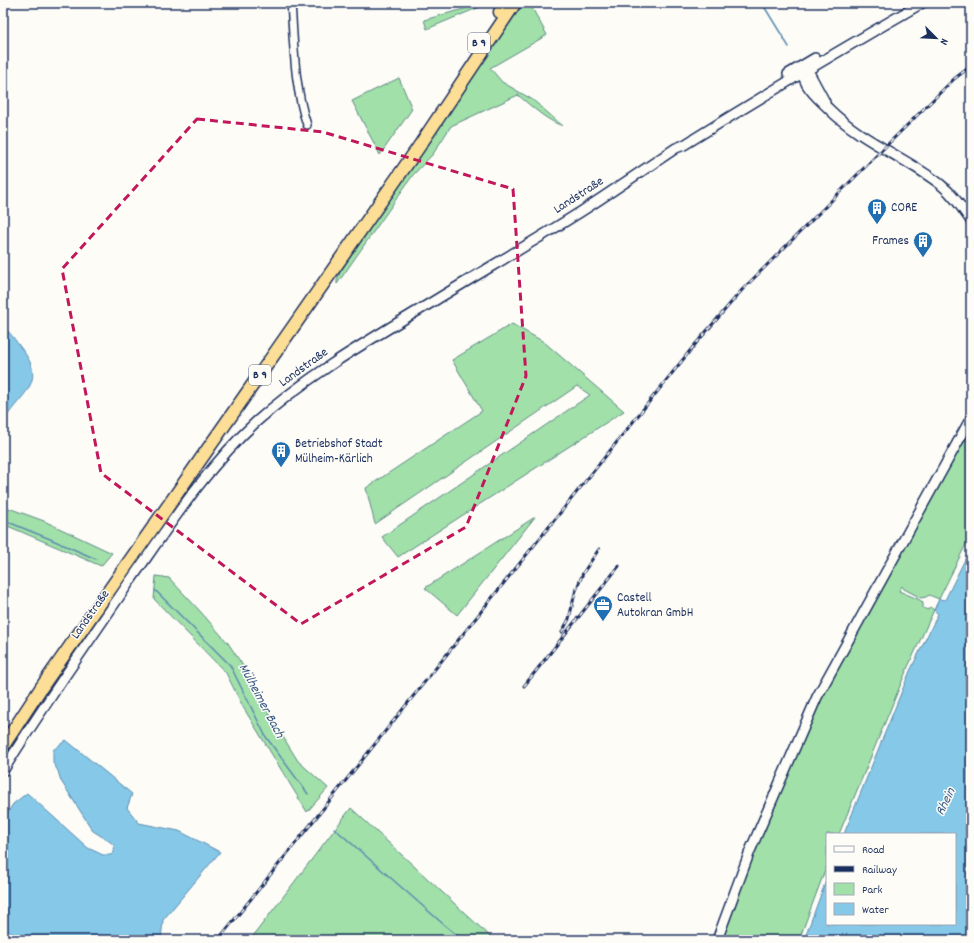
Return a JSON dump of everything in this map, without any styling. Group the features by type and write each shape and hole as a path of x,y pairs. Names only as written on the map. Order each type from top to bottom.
{"highway":[{"name":"B 9","path":"3,746 50,676 418,148 515,3"},
{"name":"B 9","path":"3,732 412,142 503,6"}],"street":[{"path":"291,3 298,89 307,125"},
{"path":"676,148 714,121 910,3"},
{"path":"676,148 684,145 778,87 804,68 922,3"},
{"path":"804,68 808,87 838,118 850,128 925,173 942,185 971,221"},
{"path":"804,68 828,108"},
{"path":"778,87 796,85 808,87"},
{"name":"Landstraße","path":"3,771 47,703 187,502 213,468 256,422 293,391 338,360 581,211 676,148"},
{"path":"717,940 750,851 817,697 971,418"}],"highlighted area":[{"path":"197,119 323,132 513,189 526,376 466,527 301,624 101,473 62,269"}],"green space":[{"path":"485,3 482,6 427,29 424,20"},
{"path":"521,3 533,3 531,6 547,35 490,68 502,82 533,100 563,126 545,117 518,95 451,126 433,154 413,175 337,284 340,272"},
{"path":"399,78 412,109 380,155 352,101"},
{"path":"512,324 544,342 624,411 398,557 382,537 590,395 577,386 375,524 366,488 482,411 452,360"},
{"path":"971,427 971,534 939,599 929,595 921,598 904,589 902,586 899,591 920,600 923,603 923,608 928,610 930,607 934,610 907,669 839,833 826,833 826,868 799,940 721,940 751,858 821,699"},
{"path":"3,506 44,521 112,553 101,566 3,524"},
{"path":"535,517 457,615 425,588"},
{"path":"156,576 169,578 228,643 253,681 272,719 298,761 328,788 307,812 243,707 226,673 154,599"},
{"path":"351,808 494,940 250,940"}],"water":[{"path":"3,327 11,334 21,348 29,360 33,371 32,380 28,388 3,423"},
{"name":"Rhein","path":"971,547 971,940 804,940 826,881 826,925 956,925 956,833 844,833 910,671 938,614 934,610 939,599 945,600"},
{"path":"66,740 132,794 127,808 139,823 179,831 220,852 163,920 161,940 23,940 3,928 3,820 13,804 27,793 88,848 103,855 111,855 114,852 114,845 93,831 61,781 58,771 53,763 53,750"}],"waterway":[{"path":"762,3 789,47"},
{"name":"Mülheimer Bach","path":"3,520 96,559"},
{"name":"Mülheimer Bach","path":"155,590 230,665 266,737 308,794"},
{"name":"Mülheimer Bach","path":"334,828 463,940"}],"ferry route":[{"path":"965,940 971,923"}],"railway":[{"path":"218,940 693,347 742,290 954,79 971,66"},
{"path":"562,632 569,619 575,593 583,573 599,549"},
{"path":"524,686 619,566"}],"place":[{"name":"CORE","path":"877,225"},
{"name":"Frames","path":"923,258"},
{"name":"Betriebshof Stadt Mülheim-Kärlich","path":"281,468"},
{"name":"Castell Autokran GmbH","path":"603,622"}]}
